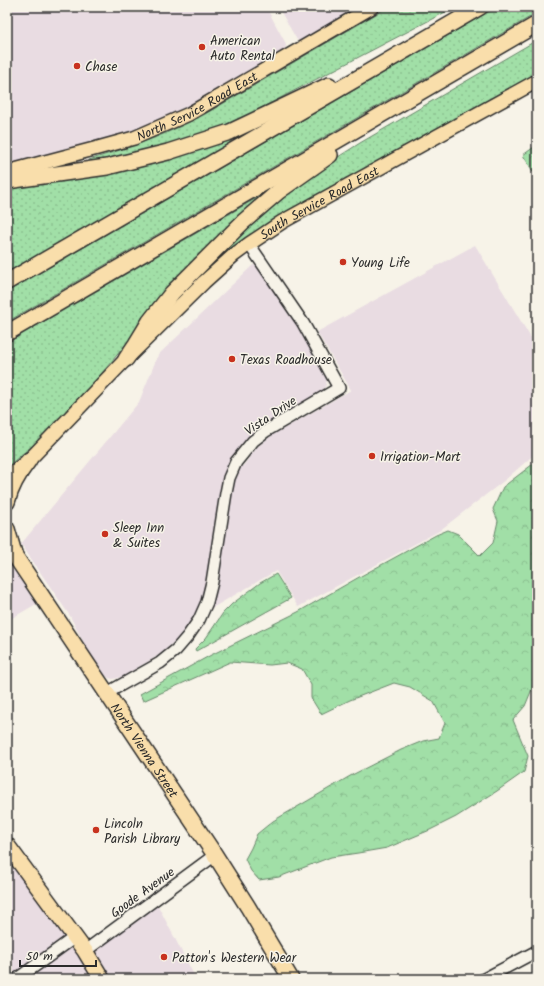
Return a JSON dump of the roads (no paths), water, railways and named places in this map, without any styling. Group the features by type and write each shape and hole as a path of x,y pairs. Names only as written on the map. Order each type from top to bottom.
{"highway":[{"path":"7,282 480,7"},
{"path":"7,333 537,24"},
{"path":"7,181 107,167 168,152 230,132 422,41"},
{"path":"126,359 150,321 172,293 243,222 279,191 406,101"},
{"path":"7,502 12,486 19,472 29,460"},
{"name":"North Vienna Street","path":"7,529 11,550 216,855 291,979"},
{"path":"7,845 85,951 102,979"}],"main road":[{"name":"North Service Road East","path":"7,172 94,150 134,138 189,114 372,7"},
{"name":"South Service Road East","path":"7,477 29,460 126,359 204,282 234,255 282,222 537,81"}],"street":[{"name":"Vista Drive","path":"107,693 160,663 180,645 199,620 207,602 212,582 229,478 236,462 253,441 339,388 303,323 249,244"},
{"name":"Goode Avenue","path":"85,951 216,855"},
{"path":"18,979 75,937"},
{"path":"487,978 537,951"}],"place":[{"name":"American Auto Rental","path":"202,47"},
{"name":"Chase","path":"77,66"},
{"name":"Young Life","path":"343,262"},
{"name":"Texas Roadhouse","path":"232,359"},
{"name":"Irrigation-Mart","path":"372,456"},
{"name":"Sleep Inn & Suites","path":"105,534"},
{"name":"Lincoln Parish Library","path":"96,830"},
{"name":"Patton's Western Wear","path":"164,957"}]}
